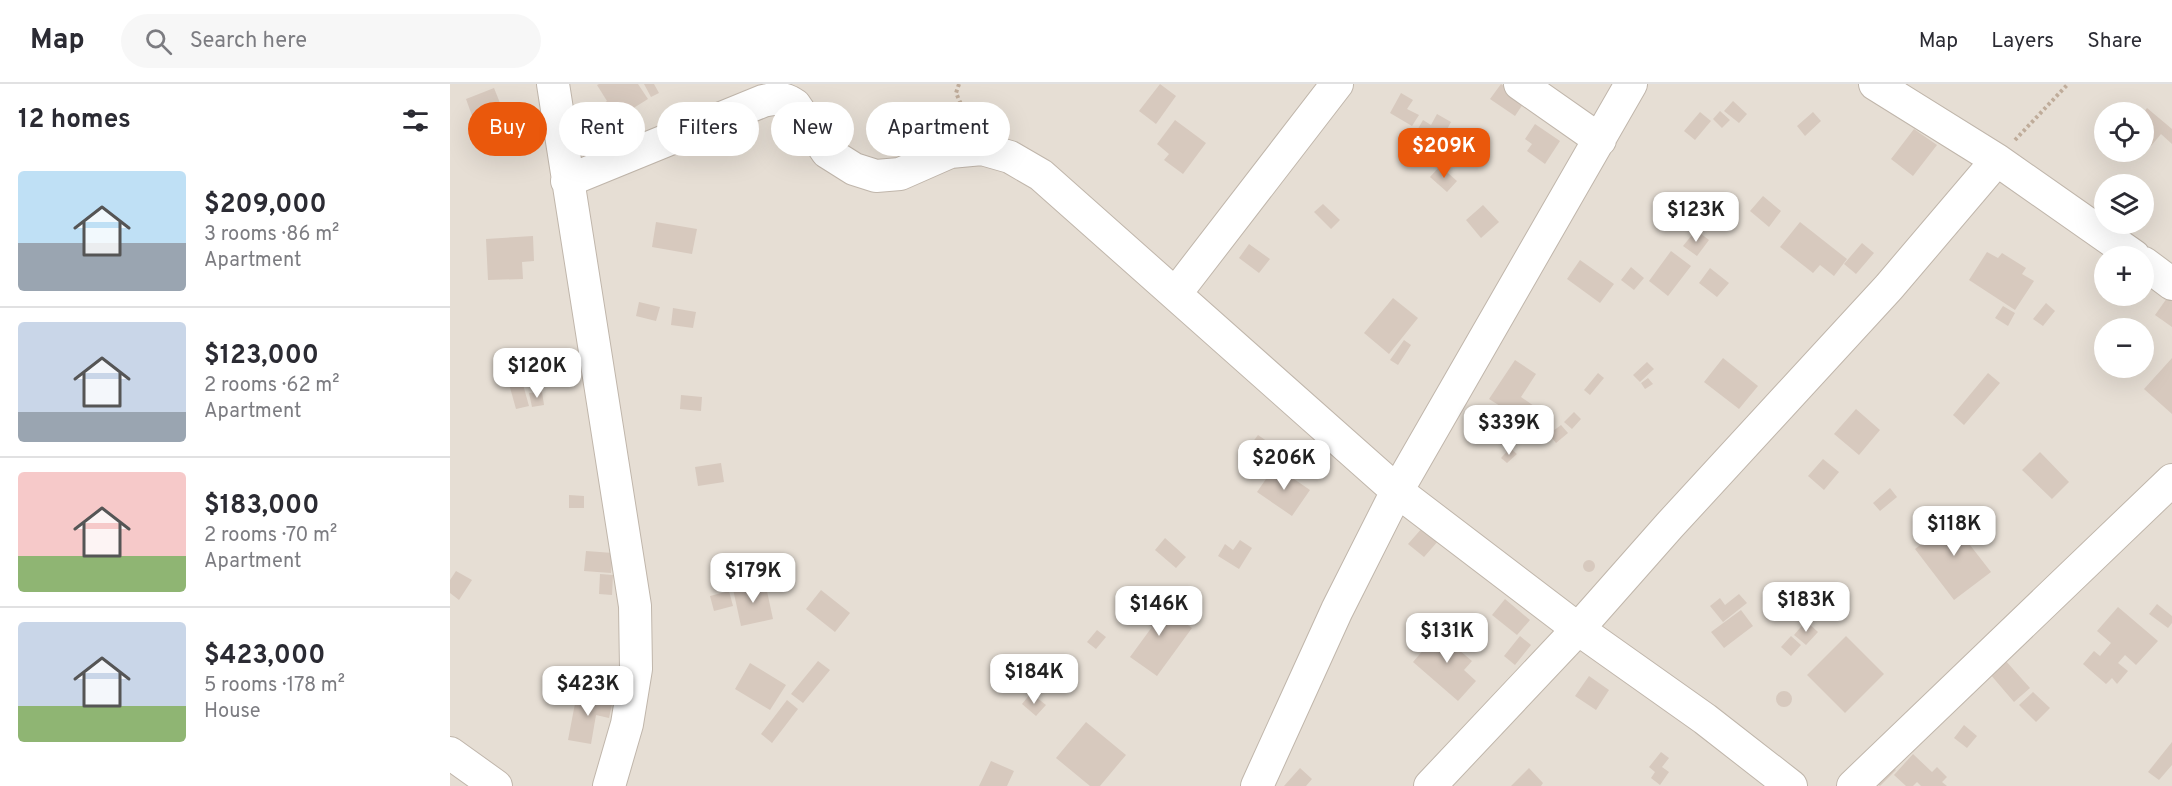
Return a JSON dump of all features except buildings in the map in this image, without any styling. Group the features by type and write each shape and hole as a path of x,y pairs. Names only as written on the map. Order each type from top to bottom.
{"street":[{"path":"553,84 635,606 636,669 627,724 609,786"},
{"path":"1176,293 1336,84"},
{"path":"1520,84 1600,140"},
{"path":"1257,786 1337,610 1397,491 1631,84"},
{"path":"1875,84 1997,160 2120,246"},
{"path":"567,181 763,101 776,98 788,100 795,105 827,152 854,169 876,177 900,174 941,156"},
{"path":"1006,156 1041,175 1397,491 1578,629 1705,719 1791,786"},
{"path":"1430,786 1578,629 1669,526 1889,287 1997,160"},
{"path":"2154,270 2172,284"},
{"path":"1853,786 2172,480"},
{"path":"450,753 496,786"}],"path":[{"path":"959,84 956,93 960,102"},
{"path":"1997,160 2068,84"}],"shaded area":[{"path":"450,84 2172,84 2172,786 450,786"}]}
